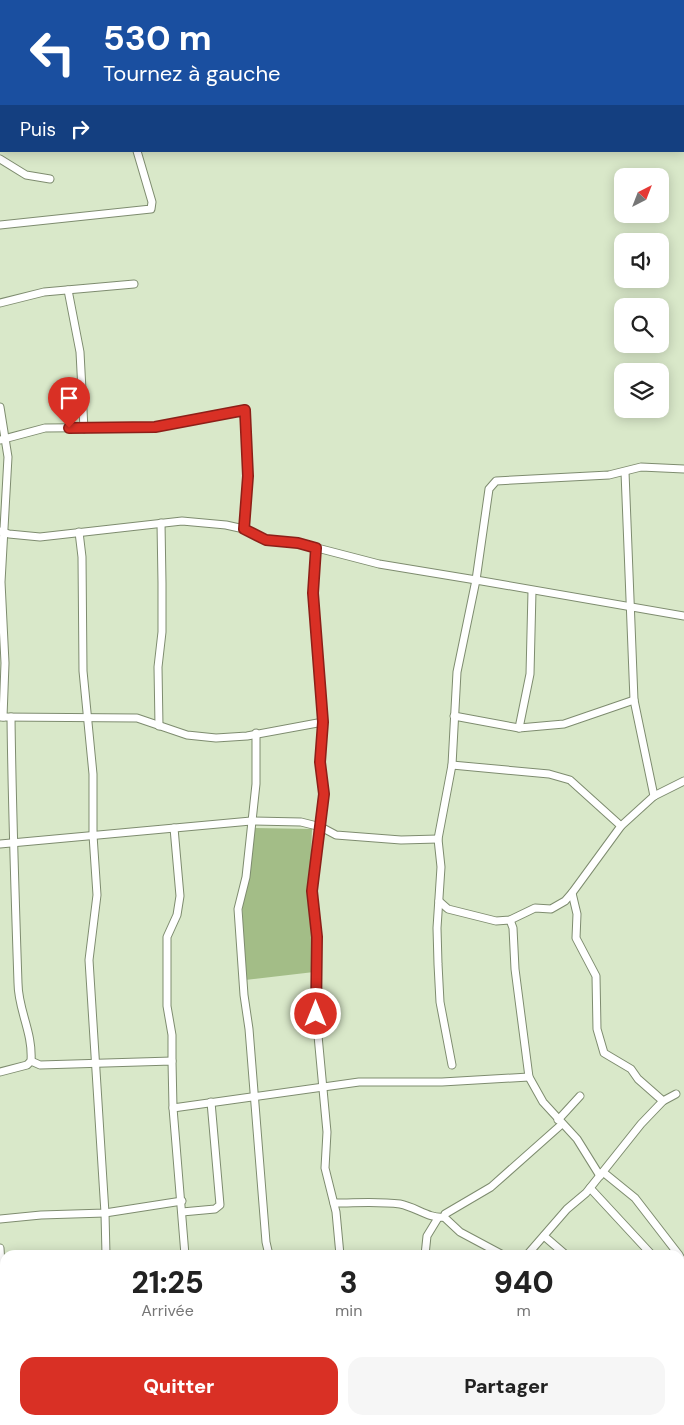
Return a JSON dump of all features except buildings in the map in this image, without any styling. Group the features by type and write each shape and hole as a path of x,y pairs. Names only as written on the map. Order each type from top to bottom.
{"street":[{"path":"0,225 151,209 152,202 137,152"},
{"path":"0,159 26,175 50,179"},
{"path":"0,303 44,292 134,284"},
{"path":"68,290 80,352 84,429"},
{"path":"0,407 3,440 8,457 2,531 1,582 5,663 2,717 137,718 187,735 216,738 247,736 323,722"},
{"path":"3,440 45,428 155,427 245,410 248,476 244,529"},
{"path":"452,1065 440,1002 436,928 441,868 438,838 452,765 457,672 476,580 489,489 496,481 609,475 641,467 684,469"},
{"path":"624,472 634,700 654,796"},
{"path":"2,531 9,534 40,537 182,521 226,524 244,529 266,540 298,543 379,564 631,609 684,616"},
{"path":"159,726 158,668 162,632 161,523"},
{"path":"79,532 82,557 83,671 94,774 93,835 97,895 89,960 106,1250"},
{"path":"316,548 313,593 323,722 320,762 324,794 321,827 317,834 312,891 317,931 316,1014 326,1132 325,1168 334,1203 339,1250"},
{"path":"519,728 530,674 532,590"},
{"path":"454,716 519,728 564,724 634,700"},
{"path":"0,1072 27,1065 31,1061 30,1033 18,984 11,717"},
{"path":"256,733 256,784 250,821 246,877 238,908 268,1250"},
{"path":"452,765 563,777 570,780 621,826"},
{"path":"438,901 448,909 477,918 496,921 510,920 535,908 551,909 559,906 572,893 621,826 654,796 684,781"},
{"path":"0,844 250,821 301,822 321,827 336,835 401,840 438,838"},
{"path":"174,828 180,896 177,916 167,937 167,1006 172,1035 173,1108 182,1201 184,1250"},
{"path":"572,893 577,914 576,938 596,976 597,1029 604,1053 631,1068 638,1079 664,1101"},
{"path":"510,920 513,928 515,969 529,1077 543,1102 584,1149 601,1174 635,1198 674,1250"},
{"path":"31,1061 40,1065 172,1061"},
{"path":"173,1108 254,1096 322,1089 359,1082 442,1082 529,1077"},
{"path":"531,1250 567,1209 590,1188 632,1134 664,1101 676,1094"},
{"path":"426,1250 427,1236 449,1209 462,1205 490,1187 560,1122 580,1096"},
{"path":"182,1212 215,1209 220,1205 210,1102"},
{"path":"590,1188 647,1250"},
{"path":"0,1219 40,1215 105,1213 182,1201"},
{"path":"334,1203 383,1202 397,1204 441,1217 460,1232 494,1250"},
{"path":"544,1236 560,1250"}],"green space":[{"path":"253,828 312,829 309,913 314,934 314,972 245,980 242,900"}],"route":[{"path":"69,428 97,430 155,427 245,410 248,476 244,529 266,540 298,543 316,548 313,593 323,722 320,762 324,794 321,827 317,834 316,864 312,891 317,937 316,1014"}]}
